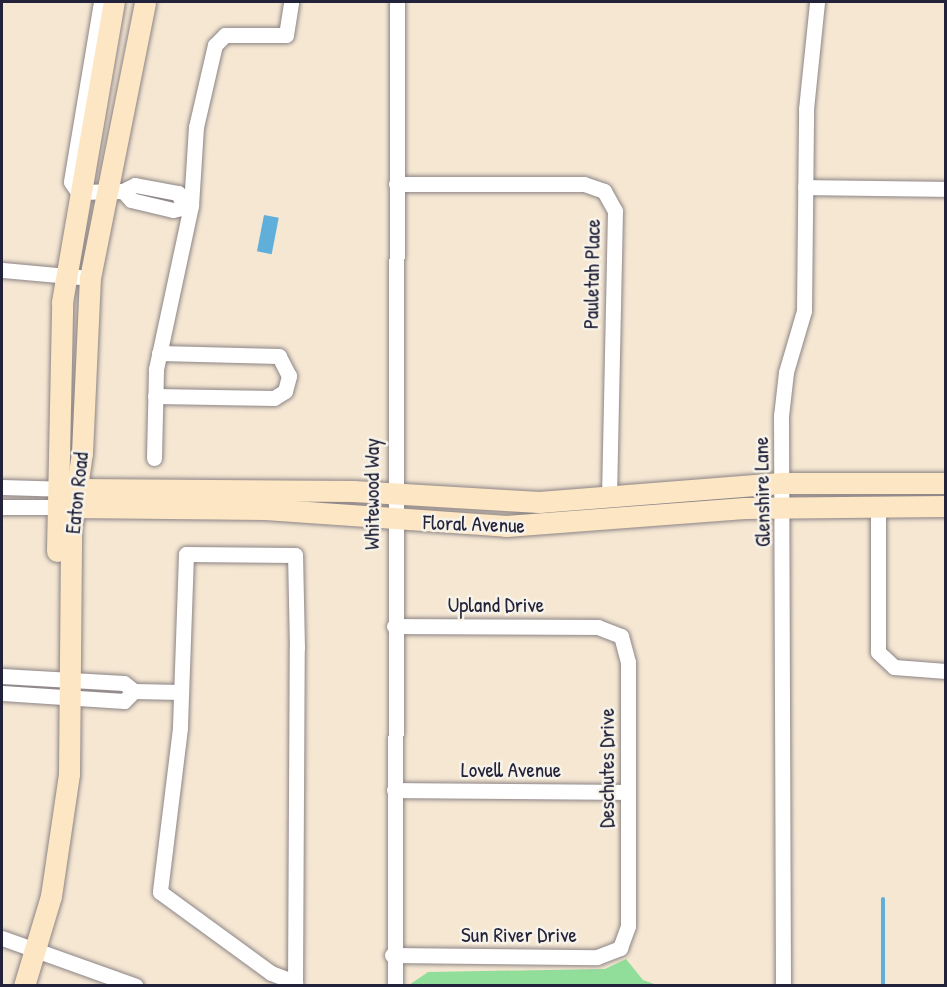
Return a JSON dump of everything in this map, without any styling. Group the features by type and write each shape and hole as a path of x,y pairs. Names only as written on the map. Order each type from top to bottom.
{"street":[{"name":"Eaton Road","path":"78,192 69,176 102,2"},
{"name":"Eaton Road","path":"24,986 30,947 65,816 65,275 78,192 114,2"},
{"name":"Eaton Road","path":"65,498 82,453 90,278 116,192 145,2"},
{"path":"153,458 159,353 187,205 196,127 215,45 225,35 286,35 291,2"},
{"name":"Whitewood Way","path":"395,986 392,955 397,2"},
{"name":"Glenshire Lane","path":"783,986 783,393 804,311 805,187 818,2"},
{"name":"Pauletah Place","path":"396,184 584,184 604,191 615,211 609,498"},
{"path":"805,187 945,189"},
{"path":"78,192 116,192 131,200 173,210 187,205"},
{"path":"2,270 90,278"},
{"path":"155,396 274,398 285,391 289,376 279,356 159,353"},
{"name":"Floral Avenue","path":"2,507 65,498 393,494 501,502 609,498 783,483 945,483"},
{"name":"Floral Avenue","path":"2,488 65,498 266,509 393,520 540,526 783,507 945,506"},
{"path":"878,507 878,652 894,668 945,670"},
{"path":"186,555 295,555 295,984 271,973 160,892 182,692 186,555"},
{"name":"Upland Drive","path":"394,626 598,627"},
{"name":"Deschutes Drive","path":"598,627 621,636 627,648 628,926"},
{"path":"2,676 124,701 134,692 182,692"},
{"path":"2,693 64,687"},
{"name":"Lovell Avenue","path":"394,790 627,792"},
{"name":"Sun River Drive","path":"392,955 597,957 620,948 628,926"},
{"path":"2,938 136,986"},
{"path":"10,986 30,947"}],"green space":[{"path":"626,959 643,980 657,985 409,985 428,972 605,969"}],"water":[{"path":"264,215 279,218 272,254 257,251"}],"waterway":[{"path":"883,899 883,986"}]}
